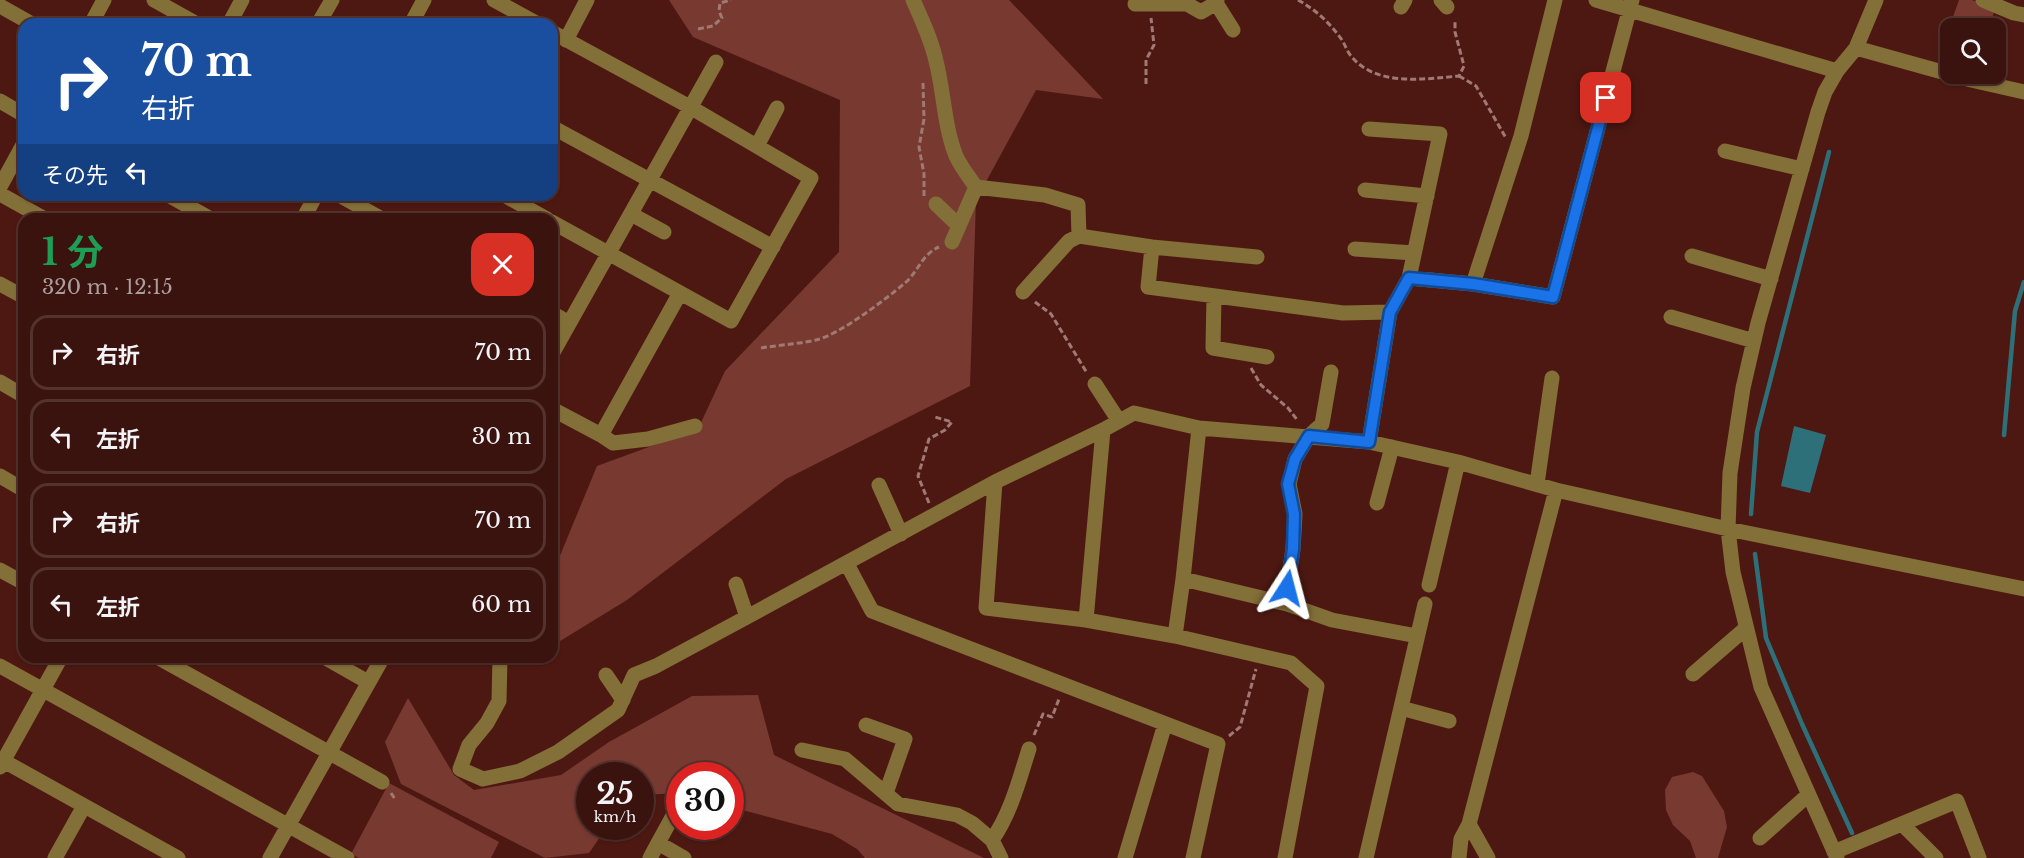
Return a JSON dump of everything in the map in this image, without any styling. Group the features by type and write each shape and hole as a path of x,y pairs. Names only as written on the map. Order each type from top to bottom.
{"street":[{"path":"94,18 104,0"},
{"path":"154,0 186,18"},
{"path":"232,18 242,0"},
{"path":"322,18 332,0"},
{"path":"414,18 424,0"},
{"path":"494,0 527,18"},
{"path":"566,40 587,0"},
{"path":"913,0 927,29 936,58 947,123 956,155 976,187"},
{"path":"1473,284 1515,154 1555,0"},
{"path":"1596,0 1630,5 1837,71"},
{"path":"1876,0 1856,48 1837,71 1825,92 1754,341 1743,388 1730,473 1728,529 1733,572 1761,687 1836,855 1957,801 1979,858"},
{"path":"1983,0 2024,15"},
{"path":"1142,4 1187,4 1201,12 1216,1 1233,30"},
{"path":"1409,278 1473,284 1553,297 1630,5"},
{"path":"0,6 21,18"},
{"path":"558,35 690,107 811,178 731,321 558,225"},
{"path":"1856,48 1971,81 2024,92"},
{"path":"558,343 716,62"},
{"path":"0,102 18,112"},
{"path":"757,146 777,108"},
{"path":"1369,129 1440,134 1409,278 1390,312 1369,442"},
{"path":"558,131 773,248"},
{"path":"1725,151 1802,169"},
{"path":"0,186 18,154"},
{"path":"952,242 976,187"},
{"path":"976,187 1045,195 1078,205 1079,236"},
{"path":"1365,190 1426,196"},
{"path":"0,194 34,213"},
{"path":"179,201 200,213"},
{"path":"350,201 371,213"},
{"path":"515,201 536,213"},
{"path":"936,204 959,226"},
{"path":"631,214 664,232"},
{"path":"1023,292 1069,240 1079,236 1152,247 1257,257"},
{"path":"1152,247 1148,287 1343,313 1390,312"},
{"path":"1355,249 1414,253"},
{"path":"1692,256 1770,279"},
{"path":"0,284 18,294"},
{"path":"601,435 681,293"},
{"path":"1214,296 1213,348 1267,357"},
{"path":"558,317 569,323"},
{"path":"1671,317 1754,341"},
{"path":"1287,604 1294,514 1288,484 1295,459 1309,436 1322,424 1331,372"},
{"path":"1537,484 1552,378"},
{"path":"0,382 18,392"},
{"path":"1095,384 1119,421"},
{"path":"558,412 613,443 648,439 695,426"},
{"path":"500,663 499,701 487,723 470,745 460,769 483,779 520,771 558,752 618,710 633,675 656,666 995,482 1134,413 1199,428 1369,442 1458,462 1556,490 1728,529 2024,589"},
{"path":"1174,636 1183,579 1199,428"},
{"path":"1086,620 1103,430"},
{"path":"1377,503 1392,447"},
{"path":"1429,585 1458,462"},
{"path":"0,476 18,486"},
{"path":"995,482 986,608 1086,620 1174,636 1292,663 1317,686 1285,858"},
{"path":"879,485 901,534"},
{"path":"1459,858 1461,839 1469,824 1556,490"},
{"path":"847,564 872,611 1218,744 1193,858"},
{"path":"0,570 18,580"},
{"path":"1183,579 1287,604 1332,620 1417,636"},
{"path":"735,584 747,617"},
{"path":"1366,858 1425,604"},
{"path":"1693,674 1745,628"},
{"path":"58,663 1,762 84,806 168,856"},
{"path":"168,663 382,782"},
{"path":"335,663 369,682"},
{"path":"270,858 379,663"},
{"path":"0,666 347,858"},
{"path":"606,675 623,700"},
{"path":"1401,708 1449,721"},
{"path":"1125,858 1165,724"},
{"path":"866,725 905,739 886,793"},
{"path":"992,840 1001,827 1014,795 1029,748"},
{"path":"802,750 845,759 898,804 957,816 972,823 992,840 1001,858"},
{"path":"1760,838 1808,795"},
{"path":"55,858 84,806"},
{"path":"1469,824 1488,858"},
{"path":"1902,824 1936,858"},
{"path":"650,858 666,828"},
{"path":"658,843 684,858"}],"path":[{"path":"698,29 713,26 722,18 719,11 720,3 731,0"},
{"path":"1298,0 1316,10 1362,68 1384,77 1431,79 1460,76 1476,86 1515,154"},
{"path":"1444,3 1455,15 1455,32 1464,66 1460,76"},
{"path":"1142,4 1154,45 1146,60 1146,84"},
{"path":"923,82 924,119 919,147 924,174 923,197 936,204"},
{"path":"761,348 817,340 846,325 884,300 908,280 930,251 952,242"},
{"path":"1023,292 1051,314 1095,384"},
{"path":"1243,354 1261,385 1288,408 1309,436"},
{"path":"934,516 918,477 929,439 945,430 952,422 935,417"},
{"path":"1218,744 1240,727 1260,656"},
{"path":"1029,748 1043,714 1052,717 1065,687"}],"shaded area":[{"path":"669,0 1009,0 1103,99 1036,90 976,200 970,386 786,479 627,600 558,642 558,560 597,466 698,429 725,371 839,252 840,100 693,37"},
{"path":"1959,0 1972,0 1995,9 1992,18 1953,18"},
{"path":"758,695 774,755 984,858 865,858 857,849 832,834 744,810 744,762 666,762 666,794 654,794 654,762 580,762 609,742 692,696"},
{"path":"408,698 454,775 474,790 561,775 576,765 576,840 598,840 589,853 545,858 401,784 385,742"},
{"path":"1693,772 1702,776 1724,811 1727,827 1718,858 1696,858 1690,841 1673,825 1666,810 1665,790 1672,777"},
{"path":"389,783 499,842 491,858 359,858 351,854"}],"water":[{"path":"1794,426 1826,435 1810,493 1781,486"}],"waterway":[{"path":"1751,514 1757,432 1829,152"},
{"path":"2004,435 2015,311 2024,282"},
{"path":"1755,554 1766,638 1852,833"}],"route":[{"path":"1287,588 1293,549 1294,514 1288,484 1295,459 1309,436 1369,442 1390,312 1409,278 1473,284 1553,297 1606,98"}]}
